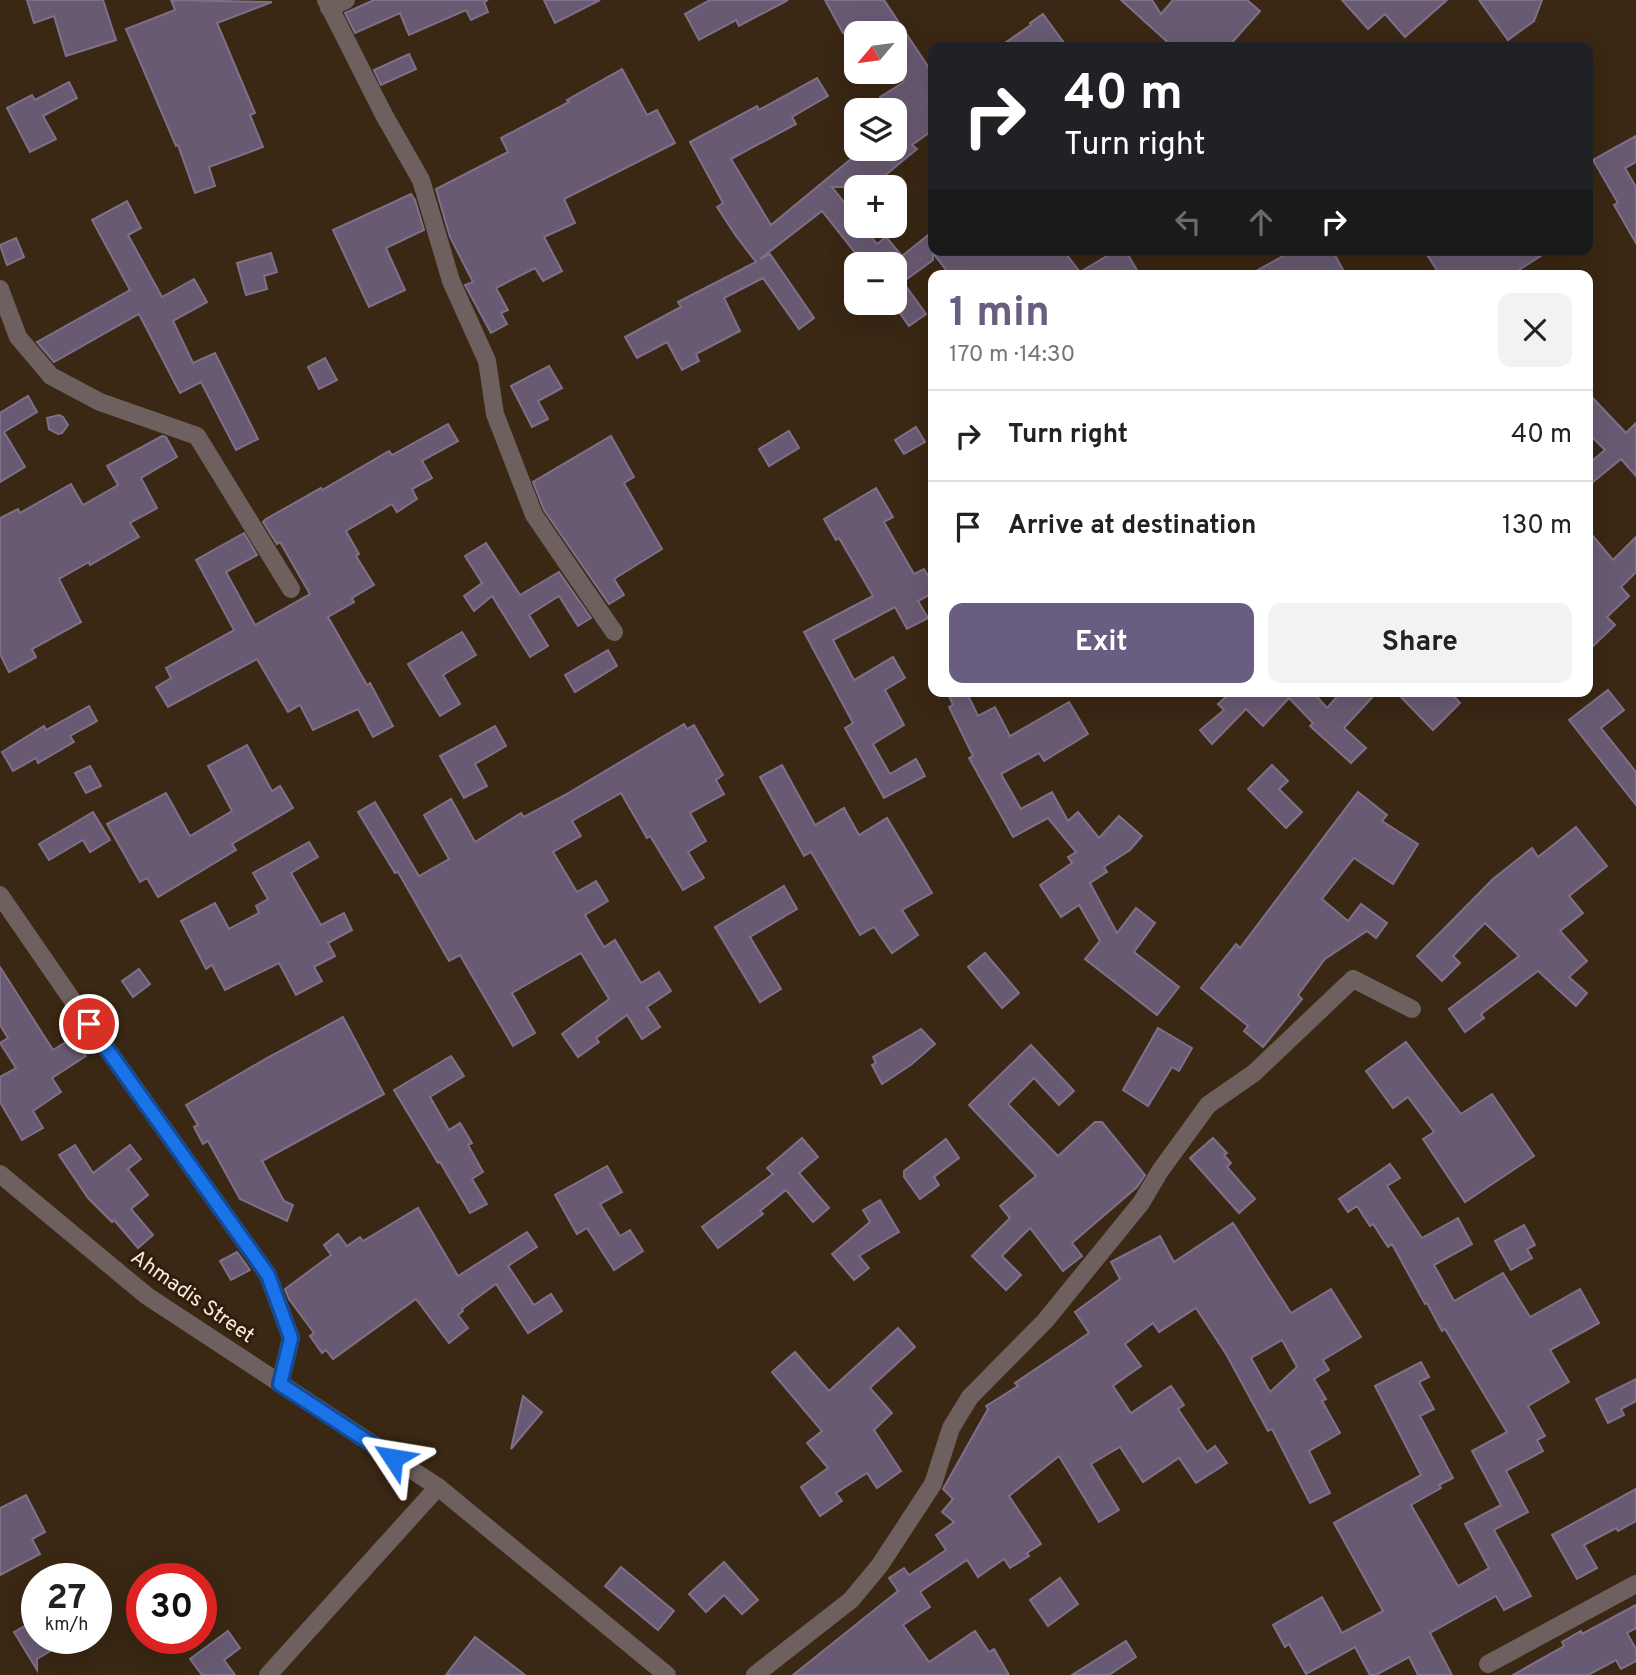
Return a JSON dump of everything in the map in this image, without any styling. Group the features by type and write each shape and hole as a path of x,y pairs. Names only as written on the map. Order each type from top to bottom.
{"street":[{"path":"346,0 327,4 421,180 451,281 487,361 495,414 534,515 614,632"},
{"path":"0,289 19,337 51,376 100,402 197,436 291,589"},
{"path":"0,895 268,1275 291,1338 280,1384"},
{"path":"755,1675 851,1600 880,1565 933,1484 951,1428 970,1397 1054,1311 1140,1203 1208,1105 1254,1073 1353,979 1412,1009"},
{"name":"Ahmadis Street","path":"0,1174 147,1296 438,1487 667,1675"},
{"path":"268,1675 438,1487"},
{"path":"1488,1664 1636,1584"}],"building":[{"path":"27,0 103,0 116,40 66,56 54,16 34,23"},
{"path":"171,0 272,2 217,23 255,113 250,115 263,147 209,167 215,186 195,193 178,145 176,146 126,29 175,10"},
{"path":"374,0 488,0 484,2 488,12 471,20 466,10 409,35 400,13 355,33 345,13"},
{"path":"544,0 600,0 555,23"},
{"path":"710,0 788,0 739,26 736,20 699,40 685,14"},
{"path":"825,0 884,0 898,21 844,21 844,33"},
{"path":"1121,0 1152,0 1161,14 1173,0 1247,0 1260,11 1232,42 1167,42"},
{"path":"1342,0 1447,0 1405,37 1385,14 1368,29"},
{"path":"1479,0 1542,0 1534,21 1508,40"},
{"path":"1043,14 1063,42 1006,42 1031,25 1030,23"},
{"path":"907,35 928,66 928,134 912,145 917,149 907,157 907,98 880,97 901,84 907,84"},
{"path":"409,54 416,69 381,85 374,70"},
{"path":"622,69 647,115 657,110 675,143 564,199 575,223 544,237 562,271 543,281 535,268 496,288 508,310 501,313 507,324 491,333 465,285 473,282 450,237 436,189 508,152 501,138 569,102 567,100"},
{"path":"817,78 828,96 792,117 796,124 731,159 771,225 848,161 902,161 886,175 844,175 844,187 832,187 844,202 844,238 872,238 877,244 887,238 899,252 854,252 822,211 760,259 770,254 814,318 799,329 763,278 724,298 740,331 696,354 699,361 682,370 667,342 637,358 625,337 681,307 678,302 756,262 717,207 723,203 690,142 757,106 759,110"},
{"path":"69,82 77,98 43,116 56,139 30,152 7,108 32,95 35,100"},
{"path":"1636,136 1636,162 1625,168 1636,187 1636,243 1614,205 1618,203 1593,160"},
{"path":"411,194 424,230 386,248 405,290 369,307 333,230"},
{"path":"127,201 141,228 128,235 162,297 194,279 207,302 173,321 193,363 215,353 258,439 236,450 201,382 180,393 139,314 54,362 37,342 130,290 92,220"},
{"path":"928,235 928,256 933,256 933,260 907,279 907,252"},
{"path":"16,238 24,257 7,265 0,245"},
{"path":"271,253 277,272 264,276 267,289 246,295 237,263"},
{"path":"935,256 1068,256 1078,270 946,270"},
{"path":"1107,256 1129,256 1137,270 1083,270"},
{"path":"1283,256 1335,256 1343,270 1258,270"},
{"path":"1428,256 1541,256 1519,270 1437,270"},
{"path":"907,288 926,314 909,326 901,315 907,315"},
{"path":"325,358 337,380 319,389 308,367"},
{"path":"549,366 562,388 538,401 548,419 532,427 511,386"},
{"path":"28,396 37,412 4,432 25,467 0,482 0,413"},
{"path":"1593,398 1626,433 1636,423 1636,476 1621,459 1593,482 1593,460 1605,450 1593,438"},
{"path":"59,415 68,425 58,434 49,429 47,418"},
{"path":"448,424 458,441 422,461 432,478 412,489 417,499 397,512 392,504 346,531 359,554 356,556 374,585 352,598 354,602 328,617 367,685 370,683 393,726 373,737 358,709 313,730 300,705 288,712 257,659 168,707 156,687 171,678 166,668 234,630 196,560 244,533 257,555 226,572 255,625 310,594 280,542 277,544 263,522 389,451 392,455"},
{"path":"916,427 925,442 904,454 895,440"},
{"path":"789,431 799,448 769,466 759,449"},
{"path":"162,436 166,437 177,457 141,478 157,508 130,523 139,537 59,579 81,622 32,649 36,657 9,672 0,654 0,518 18,509 20,513 71,484 83,505 118,485 107,466"},
{"path":"611,436 634,477 624,483 662,549 614,579 624,595 609,604 544,510 533,482"},
{"path":"876,488 893,517 884,522 914,574 924,569 928,576 928,596 918,601 928,618 907,629 895,607 833,640 854,680 893,657 905,678 885,690 904,725 873,744 890,774 916,759 925,776 884,798 845,728 853,723 804,632 873,596 839,538 836,540 824,519"},
{"path":"1593,536 1613,560 1636,537 1636,572 1621,587 1629,596 1607,617 1615,625 1593,646"},
{"path":"486,543 520,595 559,572 591,618 578,626 559,596 529,615 548,646 530,657 492,596 474,611 464,596 482,583 465,556"},
{"path":"462,632 476,655 443,675 460,704 440,716 408,664"},
{"path":"608,650 617,666 575,692 565,675"},
{"path":"1608,690 1624,710 1601,728 1636,772 1636,805 1569,720"},
{"path":"950,697 969,697 978,716 995,707 1010,736 1069,702 1088,734 1044,761 1039,753 1001,774 1021,809 1052,792 1068,821 1078,812 1099,838 1119,816 1142,836 1130,850 1104,867 1107,872 1090,883 1117,933 1136,908 1155,923 1134,952 1179,987 1157,1015 1085,959 1100,941 1079,905 1061,917 1040,885 1072,863 1068,857 1076,852 1048,818 1013,837 969,758 973,756 949,707 953,705"},
{"path":"1226,697 1317,697 1327,708 1337,697 1372,697 1344,728 1366,748 1351,763 1310,726 1313,723 1289,698 1263,726 1246,709 1212,744 1200,730 1224,710 1218,704"},
{"path":"1401,697 1454,697 1460,703 1433,730"},
{"path":"89,706 97,721 70,736 74,742 38,763 36,758 13,771 2,752 44,726 46,730"},
{"path":"684,724 687,729 694,725 723,775 716,780 724,794 690,813 706,841 688,852 704,878 683,890 650,836 647,838 621,793 572,821 581,836 553,852 577,892 596,881 608,901 585,915 604,947 615,940 641,983 659,972 671,991 647,1007 660,1027 642,1039 627,1015 596,1038 599,1042 578,1057 562,1034 609,999 581,953 512,993 535,1033 513,1046 460,955 449,961 398,872 395,873 358,812 375,802 419,876 449,859 424,815 451,799 475,842 521,813 524,817 565,795"},
{"path":"495,726 506,746 475,764 487,786 464,798 440,756"},
{"path":"247,745 272,791 280,786 293,808 232,844 236,850 158,897 147,878 140,882 107,824 166,793 190,836 232,811 208,766"},
{"path":"782,765 815,825 844,808 859,835 887,818 932,893 902,910 918,935 892,953 874,927 860,935 811,852 804,856 760,777"},
{"path":"1272,765 1288,781 1279,789 1302,812 1286,828 1248,789"},
{"path":"90,766 101,786 86,793 75,773"},
{"path":"1358,792 1387,815 1382,821 1418,844 1393,884 1354,858 1322,899 1348,921 1361,904 1387,923 1376,938 1367,931 1325,959 1298,995 1302,999 1263,1047 1244,1031 1248,1026 1201,988 1236,944 1240,948"},
{"path":"93,812 110,840 90,852 83,840 49,860 39,844"},
{"path":"1576,827 1607,866 1569,896 1583,913 1560,931 1587,961 1569,977 1587,993 1576,1006 1538,971 1481,1014 1484,1018 1465,1032 1449,1009 1519,956 1485,923 1453,956 1460,963 1442,981 1417,956 1493,879 1532,848 1538,857"},
{"path":"309,842 318,857 291,873 321,925 344,913 352,930 328,943 335,956 314,967 322,981 296,995 279,963 225,990 212,965 206,969 181,921 215,903 229,929 259,913 256,906 268,899 253,873"},
{"path":"784,886 797,909 750,937 781,989 760,1002 715,927"},
{"path":"985,953 1019,993 1002,1008 968,967"},
{"path":"0,967 53,1050 74,1037 86,1056 52,1078 61,1092 33,1111 43,1128 22,1140 0,1102 0,1077 16,1068 0,1043 8,1038 0,1025"},
{"path":"139,969 150,984 133,997 122,981"},
{"path":"343,1017 384,1094 262,1161 284,1201 293,1205 287,1221 240,1199 208,1141 203,1144 194,1127 198,1125 186,1105"},
{"path":"1158,1028 1192,1048 1179,1071 1172,1067 1148,1106 1123,1090"},
{"path":"921,1029 935,1044 912,1064 882,1084 872,1065 876,1063 873,1057"},
{"path":"1406,1042 1461,1114 1492,1094 1534,1156 1465,1202 1423,1139 1434,1132 1408,1097 1393,1108 1366,1071"},
{"path":"1031,1045 1074,1091 1059,1105 1034,1078 1008,1104 1058,1156 1095,1122 1102,1122 1145,1175 1137,1187 1072,1243 1082,1256 1063,1271 1030,1228 1002,1256 1021,1275 1006,1290 972,1256 1010,1218 1000,1206 1036,1176 969,1105"},
{"path":"451,1056 464,1076 430,1097 449,1130 460,1123 472,1143 468,1145 483,1172 472,1179 487,1204 470,1213 394,1090"},
{"path":"802,1138 818,1157 799,1173 829,1208 813,1222 786,1190 760,1211 763,1214 718,1248 702,1227 773,1174 767,1168"},
{"path":"1213,1138 1227,1153 1224,1155 1231,1163 1227,1167 1255,1199 1239,1213 1190,1158"},
{"path":"946,1139 959,1158 934,1177 939,1185 920,1199 904,1177 904,1171"},
{"path":"75,1145 93,1173 130,1145 141,1159 128,1169 148,1195 131,1209 153,1235 138,1248 114,1220 112,1222 88,1198 59,1155"},
{"path":"1390,1164 1400,1178 1387,1186 1422,1238 1458,1218 1472,1244 1434,1265 1454,1301 1503,1273 1530,1317 1580,1289 1599,1323 1550,1350 1569,1382 1528,1406 1545,1436 1537,1440 1543,1451 1506,1471 1528,1512 1494,1530 1531,1596 1504,1610 1496,1596 1430,1633 1452,1675 1418,1675 1409,1657 1376,1675 1370,1675 1355,1647 1306,1674 1289,1644 1285,1647 1273,1625 1322,1597 1342,1633 1383,1611 1334,1523 1421,1475 1375,1386 1421,1362 1429,1377 1419,1382 1434,1409 1420,1416 1453,1478 1411,1505 1458,1586 1489,1568 1465,1524 1501,1505 1472,1451 1507,1432 1445,1329 1442,1331 1427,1303 1425,1304 1392,1244 1388,1247 1357,1206 1348,1212 1339,1199"},
{"path":"607,1166 622,1192 600,1204 620,1236 630,1230 643,1251 614,1270 587,1228 577,1234 555,1195"},
{"path":"880,1200 899,1232 859,1256 869,1268 854,1280 832,1254 870,1222 863,1210"},
{"path":"418,1208 458,1276 527,1232 537,1247 508,1266 534,1305 551,1294 562,1311 528,1333 496,1284 462,1309 458,1315 468,1328 449,1343 416,1299 333,1359 326,1350 322,1353 310,1336 314,1333 289,1299 285,1289 331,1255 324,1245 338,1234 347,1246 360,1237 363,1241"},
{"path":"1233,1223 1291,1313 1331,1289 1361,1337 1323,1360 1329,1370 1314,1379 1326,1399 1322,1401 1340,1433 1309,1451 1330,1493 1310,1503 1272,1429 1268,1431 1226,1354 1196,1308 1159,1332 1153,1323 1125,1344 1141,1366 1113,1386 1131,1413 1171,1386 1184,1405 1178,1409 1207,1452 1215,1446 1227,1463 1196,1483 1179,1458 1143,1482 1120,1447 1091,1464 1119,1510 1099,1522 1059,1456 1009,1496 1041,1544 1027,1553 1029,1556 1010,1568 1004,1559 978,1577 967,1560 920,1592 930,1607 903,1625 929,1662 975,1631 989,1652 994,1649 1009,1675 793,1675 898,1591 889,1578 904,1568 909,1575 946,1550 936,1535 954,1522 942,1512 953,1499 943,1489 988,1409 986,1406 1018,1386 1015,1383 1089,1333 1075,1312 1120,1279 1111,1262 1160,1236 1174,1262","holes":["1282,1340 1297,1367 1270,1392 1251,1358"]},
{"path":"1524,1225 1535,1245 1527,1249 1532,1258 1511,1270 1495,1241"},
{"path":"237,1252 250,1270 231,1280 220,1261"},
{"path":"898,1328 915,1347 870,1388 892,1413 874,1430 901,1471 877,1488 867,1473 836,1493 842,1501 820,1516 801,1487 828,1468 807,1443 822,1431 772,1372 795,1352 829,1391"},
{"path":"1636,1379 1636,1401 1621,1409 1624,1415 1608,1423 1596,1399"},
{"path":"523,1396 542,1412 511,1449"},
{"path":"1636,1489 1636,1521 1584,1545 1597,1568 1577,1579 1552,1535"},
{"path":"26,1495 45,1532 32,1539 40,1554 0,1575 0,1508"},
{"path":"724,1562 758,1600 742,1614 724,1595 706,1612 689,1594"},
{"path":"621,1567 674,1611 658,1630 605,1586"},
{"path":"1060,1578 1078,1604 1048,1626 1030,1600"},
{"path":"1636,1605 1636,1628 1627,1633 1636,1649 1636,1661 1621,1669 1616,1660 1588,1675 1513,1675 1564,1646 1562,1642 1581,1631 1582,1634"},
{"path":"21,1628 21,1644 14,1632"},
{"path":"228,1631 240,1648 224,1660 235,1675 202,1675 190,1659 197,1654 217,1654 217,1639"},
{"path":"475,1637 525,1675 446,1675"},
{"path":"1126,1641 1136,1657 1109,1675 1072,1675"},
{"path":"27,1654 45,1654 37,1659 37,1670"}],"route":[{"path":"89,1024 268,1275 291,1338 280,1384 393,1458"}]}
